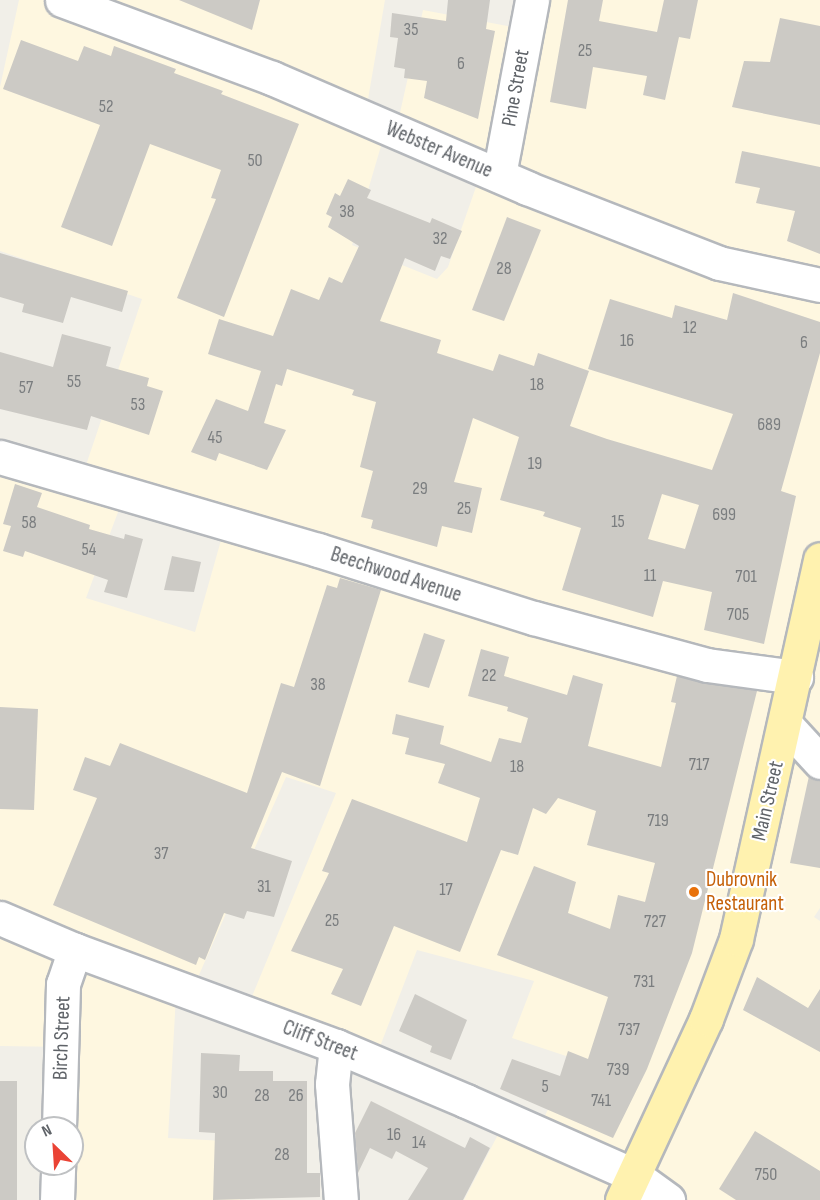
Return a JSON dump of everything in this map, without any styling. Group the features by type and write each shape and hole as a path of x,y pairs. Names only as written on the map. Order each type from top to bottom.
{"main road":[{"name":"Main Street","path":"629,1188 706,1019 736,939 786,725 820,560"}],"street":[{"name":"Webster Avenue","path":"62,0 272,78 499,175 719,262 820,285"},
{"name":"Pine Street","path":"499,175 532,0"},
{"name":"Beechwood Avenue","path":"0,457 318,550 534,618 707,665 796,676"},
{"path":"786,725 820,762"},
{"name":"Cliff Street","path":"0,918 75,950 336,1046 629,1188 668,1200"},
{"name":"Birch Street","path":"59,1116 63,984 75,950"},
{"path":"336,1046 332,1084 341,1200"},
{"path":"57,1200 58,1176"}],"shaded area":[{"path":"19,0 385,0 366,111 388,122 352,245 437,279 448,267 484,164 397,126 423,10 533,31 538,0 820,0 820,908 814,917 820,921 820,1200 464,1200 504,1123 535,1137 572,1058 512,1038 534,981 417,950 376,1057 248,1006 336,793 286,777 195,984 177,978 168,1138 244,1142 240,1200 57,1200 67,1176 84,1176 84,1116 69,1116 65,1047 0,1046 0,453 83,474 142,299 0,251 0,87","holes":["127,488 227,519 195,632 86,598"]}],"building":[{"path":"179,0 260,0 252,30"},
{"path":"448,0 490,0 486,29 495,31 478,119 424,98 427,81 404,78 405,69 394,67 398,38 390,37 392,13 446,21"},
{"path":"568,0 603,0 599,21 657,32 664,0 698,0 690,39 679,37 665,100 643,95 647,76 593,67 586,109 550,102"},
{"path":"780,18 820,26 820,125 732,107 744,61 770,62"},
{"path":"21,40 78,61 84,46 111,56 114,46 176,69 174,73 223,91 221,94 299,124 224,317 177,298 216,199 211,198 221,170 150,144 112,246 61,227 100,125 3,89"},
{"path":"742,151 820,167 820,254 787,241 795,211 756,203 760,188 735,183"},
{"path":"348,179 371,190 367,198 430,223 432,218 462,231 450,259 441,256 435,271 405,258 380,321 441,340 437,353 493,371 499,354 534,366 538,353 589,371 570,426 712,470 733,414 588,369 610,299 672,318 675,305 727,320 733,293 820,322 820,353 781,491 796,496 764,644 704,630 712,592 663,581 653,617 562,590 581,528 543,516 545,512 500,500 519,437 473,418 454,482 482,488 472,533 442,526 437,547 371,528 373,520 361,517 373,471 360,467 376,402 352,395 354,390 287,369 282,386 276,384 264,423 286,430 267,470 219,453 216,461 191,452 216,399 248,411 261,371 208,354 219,319 273,336 291,289 319,300 329,277 342,283 359,246 328,227 332,217 326,214 335,193 340,196","holes":["662,494 699,505 685,549 648,539"]},
{"path":"507,217 541,230 504,321 472,310"},
{"path":"0,253 128,291 122,312 71,297 63,323 22,312 24,304 0,297"},
{"path":"62,334 111,347 106,366 149,378 147,386 163,391 149,435 91,416 87,430 0,409 0,352 53,367"},
{"path":"15,484 42,493 37,507 90,525 89,529 124,539 125,534 143,539 127,598 104,592 108,580 25,551 23,557 3,551 11,526 3,524"},
{"path":"172,556 201,562 194,592 164,590"},
{"path":"340,578 381,590 320,786 282,772 251,848 292,861 274,917 247,911 244,919 224,913 205,960 199,957 196,965 53,905 97,798 73,790 85,757 110,766 120,743 247,793 281,683 294,687 327,585 337,588"},
{"path":"424,633 445,640 429,688 408,682"},
{"path":"481,649 509,657 504,676 567,695 573,675 603,684 588,746 661,767 676,703 671,702 677,676 757,691 692,953 647,1069 613,1138 500,1089 512,1059 560,1076 568,1051 588,1059 608,997 497,955 534,866 576,882 568,913 610,929 618,895 645,902 655,863 587,845 596,811 558,798 546,814 533,808 518,855 501,850 460,952 394,926 361,1006 331,994 343,969 291,951 329,873 322,871 352,799 467,842 480,798 438,783 445,764 405,754 409,738 392,734 396,714 444,726 440,744 491,762 499,738 521,743 528,718 507,711 508,707 468,696"},
{"path":"0,707 38,709 34,810 0,809"},
{"path":"809,776 820,780 820,868 790,863"},
{"path":"757,977 808,1008 820,989 820,1052 743,1010"},
{"path":"415,994 467,1020 451,1060 430,1052 432,1046 399,1031"},
{"path":"201,1053 240,1055 239,1071 273,1071 273,1081 307,1081 307,1173 320,1173 320,1197 213,1200 215,1133 199,1132"},
{"path":"0,1081 17,1081 17,1200 0,1200"},
{"path":"371,1101 465,1148 470,1137 490,1148 463,1200 408,1200 428,1168 396,1151 392,1159 370,1148 358,1173 355,1133"},
{"path":"755,1131 820,1171 820,1200 736,1200 719,1189"}],"place":[{"name":"Dubrovnik Restaurant","path":"694,892"}]}
